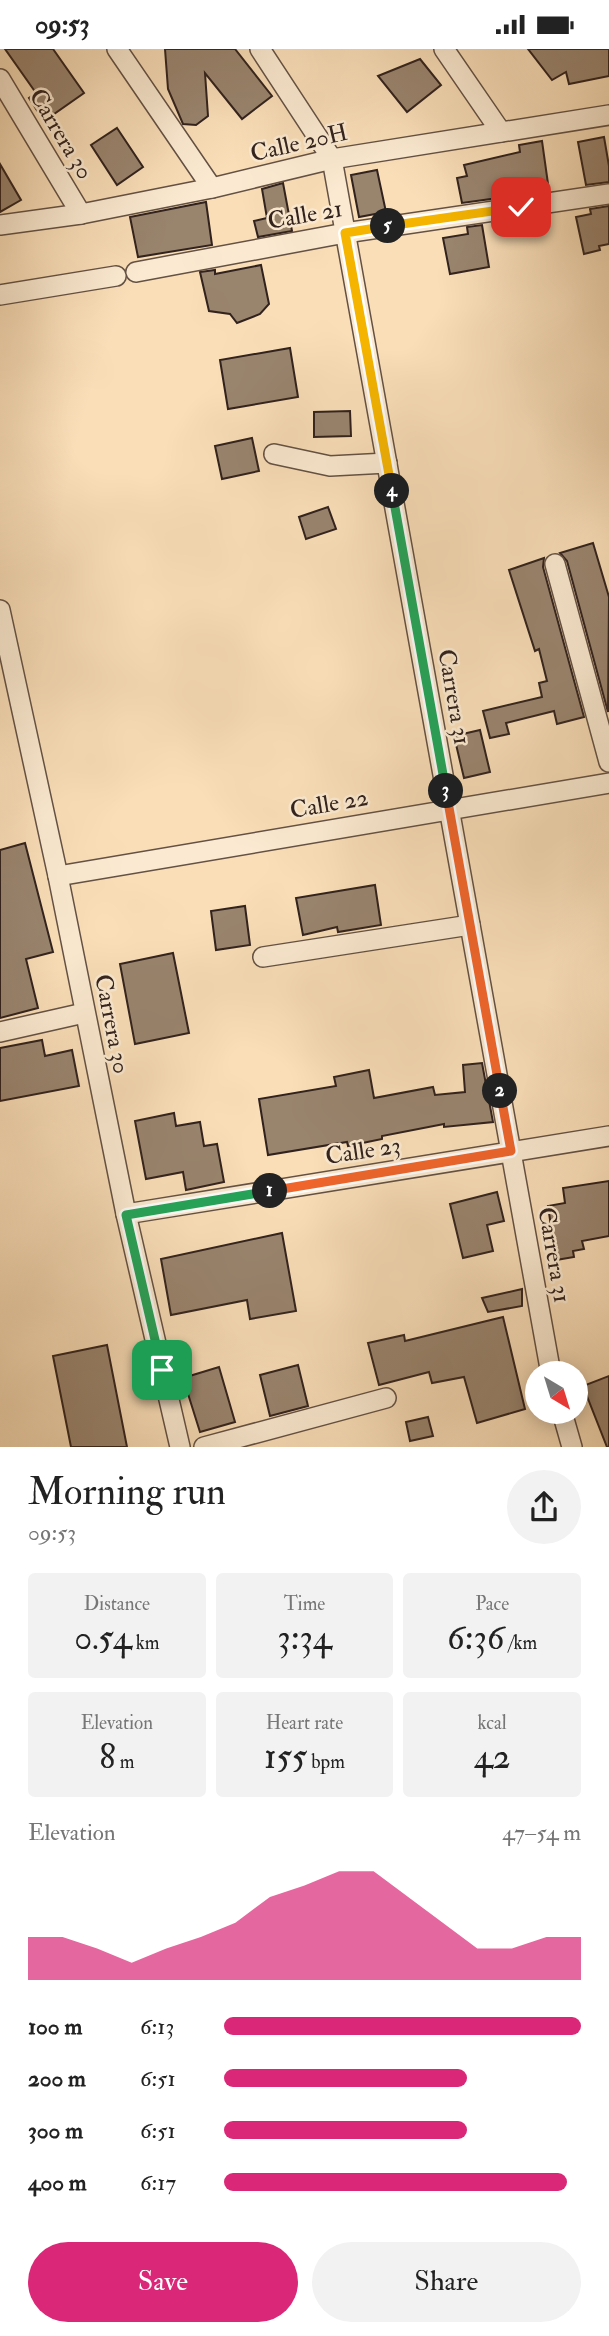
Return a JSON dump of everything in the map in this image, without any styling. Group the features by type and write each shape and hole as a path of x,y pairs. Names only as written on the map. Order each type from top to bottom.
{"street":[{"path":"117,49 212,188"},
{"name":"Carrera 31","path":"260,49 332,159 549,1361"},
{"path":"444,49 502,132"},
{"name":"Carrera 30","path":"0,79 81,213"},
{"name":"Calle 20H","path":"0,225 81,213 212,188 332,159 609,115"},
{"name":"Calle 21","path":"136,272 345,233 609,194"},
{"path":"0,295 116,275"},
{"path":"274,454 330,466 387,463"},
{"path":"555,564 609,762"},
{"name":"Carrera 30","path":"0,610 58,876 126,1215 180,1447"},
{"name":"Calle 22","path":"58,876 609,783"},
{"path":"264,957 470,925"},
{"path":"0,1032 85,1013"},
{"name":"Calle 23","path":"126,1215 609,1136"},
{"path":"204,1447 386,1398"},
{"path":"566,1425 572,1447"}],"building":[{"path":"5,49 53,49 84,93 44,121 29,98 36,93"},
{"path":"165,49 235,49 272,96 242,119 205,73 208,116 196,125 183,124 168,89"},
{"path":"528,49 609,49 609,76 569,84 566,72 552,80"},
{"path":"420,59 441,85 407,112 378,76"},
{"path":"117,128 143,167 117,185 91,145"},
{"path":"604,137 609,182 586,185 578,142"},
{"path":"542,141 549,191 462,203 457,178 467,176 464,165 520,152 519,145"},
{"path":"0,164 21,200 0,212"},
{"path":"377,170 386,212 359,217 351,175"},
{"path":"283,183 292,231 258,237 254,221 267,218 262,189"},
{"path":"206,202 212,245 138,257 130,217"},
{"path":"609,206 609,244 599,246 600,250 584,254 576,217 591,214 590,209"},
{"path":"482,225 489,267 450,274 443,238 468,234 467,227"},
{"path":"261,265 269,304 260,314 237,323 230,314 209,311 200,272 215,270 215,274"},
{"path":"290,348 298,397 228,409 220,360"},
{"path":"350,411 351,436 314,437 314,412"},
{"path":"252,438 259,471 222,479 215,446"},
{"path":"328,507 336,529 306,539 299,517"},
{"path":"593,543 609,597 608,712 567,561 560,553"},
{"path":"544,558 543,567 584,717 557,724 554,711 506,723 509,734 490,738 483,711 542,697 539,683 547,681 539,649 535,651 509,570"},
{"path":"480,730 490,772 464,778 454,736"},
{"path":"25,843 53,952 26,959 38,1008 0,1018 0,850"},
{"path":"375,885 381,925 338,932 337,927 303,935 296,898"},
{"path":"245,906 250,945 216,950 211,911"},
{"path":"173,953 189,1033 135,1044 120,964"},
{"path":"42,1040 45,1056 72,1050 79,1086 0,1101 0,1048"},
{"path":"482,1063 493,1122 444,1127 444,1124 382,1136 382,1139 348,1146 347,1142 268,1155 259,1099 336,1086 334,1077 369,1070 374,1098 433,1087 435,1095 465,1092 463,1065"},
{"path":"174,1113 176,1126 200,1122 204,1146 217,1144 224,1182 186,1190 183,1172 146,1179 135,1121"},
{"path":"609,1181 609,1236 582,1241 584,1249 573,1251 574,1257 556,1260 548,1206 565,1203 563,1188"},
{"path":"497,1192 504,1221 487,1225 493,1251 463,1258 450,1204"},
{"path":"282,1233 296,1311 250,1319 247,1300 171,1315 161,1259"},
{"path":"522,1289 522,1306 488,1312 482,1298"},
{"path":"503,1317 525,1409 477,1423 464,1377 432,1383 429,1372 379,1385 368,1343 404,1335 405,1341"},
{"path":"107,1345 127,1447 71,1447 53,1356"},
{"path":"298,1365 308,1406 270,1416 260,1375"},
{"path":"219,1367 235,1422 200,1432 183,1378"},
{"path":"609,1376 609,1447 588,1399 588,1384"},
{"path":"428,1417 433,1436 410,1441 406,1422"}],"route":[{"path":"162,1370 126,1215 511,1151 345,233 521,207"}]}
